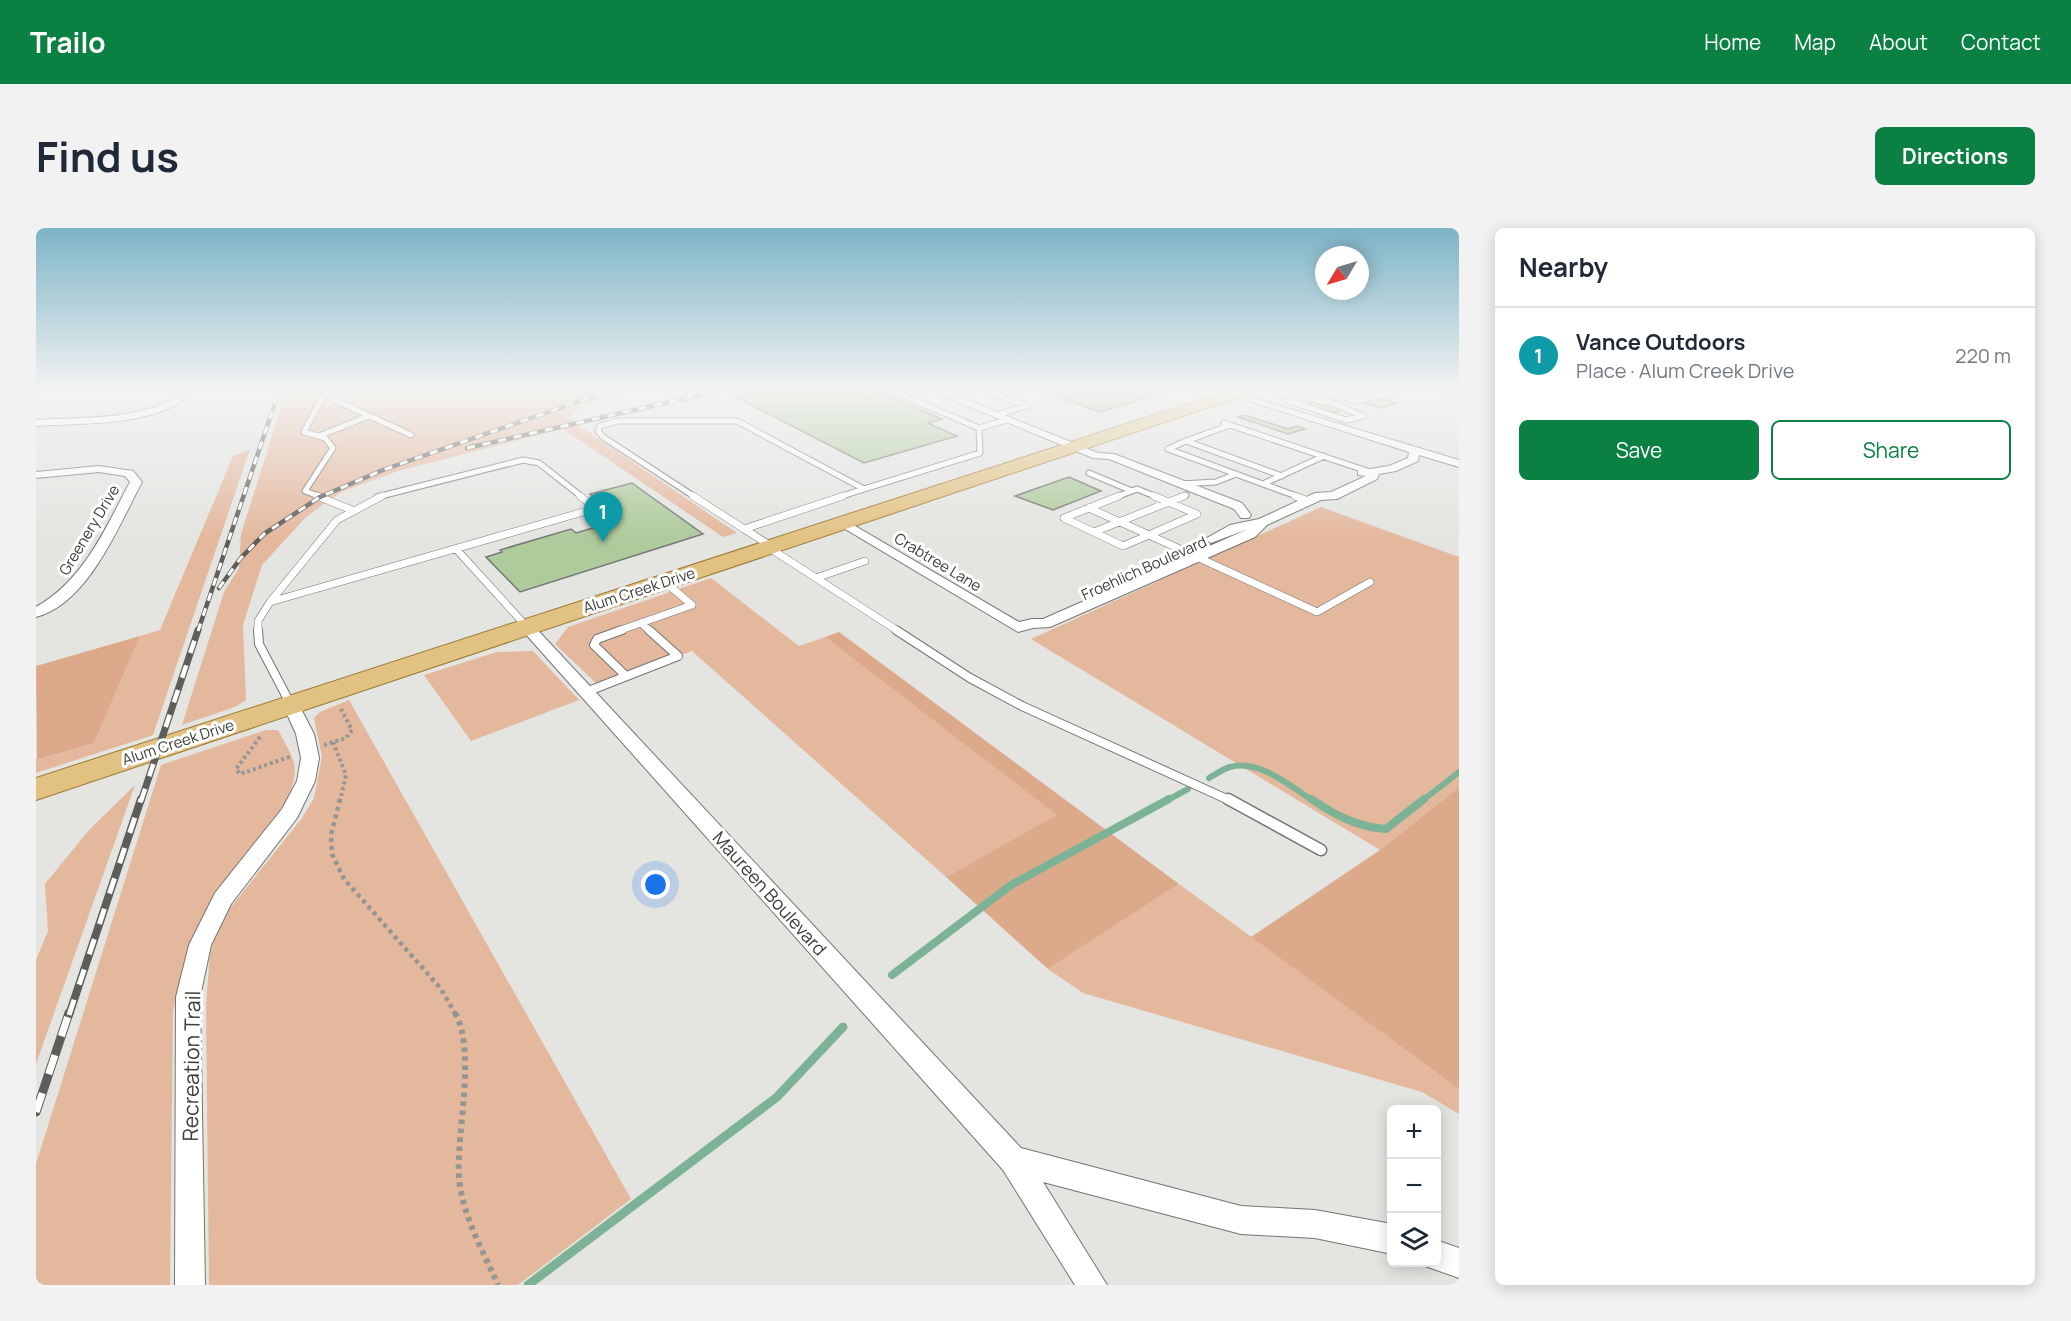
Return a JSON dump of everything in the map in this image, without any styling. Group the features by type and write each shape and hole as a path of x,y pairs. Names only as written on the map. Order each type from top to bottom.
{"main road":[{"name":"Alum Creek Drive","path":"36,789 1089,440"}],"street":[{"path":"1058,440 1097,456 1098,459 1238,506 1245,515 1263,522"},
{"path":"1380,440 1459,464"},
{"name":"Froehlich Boulevard","path":"1025,626 1045,624 1191,554 1250,534 1263,522 1313,499 1333,496 1373,477 1377,471 1392,469 1414,459 1417,453"},
{"name":"Greenery Drive","path":"36,475 110,469 126,471 135,480 81,581 61,599 36,613"},
{"name":"Crabtree Lane","path":"841,523 1025,626"},
{"name":"Maureen Boulevard","path":"527,627 1013,1160 1092,1285"},
{"name":"Recreation Trail","path":"190,1285 188,998 201,945 223,899 290,813 306,781 309,750 305,734 291,705"},
{"path":"1013,1160 1241,1220 1315,1224 1387,1238"},
{"path":"1441,1256 1459,1263"}],"lane":[{"path":"328,440 333,448 305,492 352,510"},
{"path":"608,440 970,678 1012,700 1207,788 1321,850"},
{"path":"772,440 864,489"},
{"path":"744,529 980,453 979,440"},
{"path":"1276,440 1377,471"},
{"path":"1282,476 1205,450 1186,441 1168,449 1263,484 1313,499"},
{"path":"1263,484 1324,456"},
{"path":"1204,463 1212,459"},
{"path":"270,602 578,515 590,510 590,504 532,460 378,497 352,510 338,520 270,602 258,621 259,644 291,705"},
{"path":"1094,532 1169,502 1183,489 1216,482 1234,472"},
{"path":"1089,473 1132,491"},
{"path":"1137,489 1169,502 1197,513 1123,546 1064,518 1137,489"},
{"path":"1089,508 1317,612 1370,582"},
{"path":"457,550 527,627"},
{"path":"816,578 865,561"},
{"path":"626,676 594,645 597,639 692,604 664,582"},
{"path":"586,692 678,656 638,624"}],"path":[{"path":"333,742 346,775 331,835 332,854 344,879 441,988 458,1018 465,1046 459,1177 462,1197 472,1227 498,1285"}],"shaded area":[{"path":"270,440 519,440 398,471 341,492 306,517 262,565 243,625 246,700 235,707 182,725 224,592 239,568 241,534"},
{"path":"580,440 601,440 737,533 723,537"},
{"path":"250,449 153,735 36,773 36,758 38,760 94,743 140,636 160,630 233,456"},
{"path":"1321,507 1459,557 1459,787 1380,850 1031,639"},
{"path":"711,578 799,646 825,637 1058,815 946,877 692,651 598,685 555,644 568,627"},
{"path":"839,632 1179,884 1048,969 946,877 1057,815 825,637"},
{"path":"140,636 94,743 37,760 36,666"},
{"path":"533,651 579,700 471,741 424,675 497,652"},
{"path":"349,700 631,1199 518,1285 209,1285 206,1006 210,952 223,917 302,818 314,798 322,757 314,718 320,712"},
{"path":"266,730 278,730 293,759 294,778 289,794 268,828 220,887 203,916 181,979 173,1012 170,1285 36,1285 36,1164 161,765"},
{"path":"135,785 36,1064 36,960 48,931 45,884 89,830"},
{"path":"1459,787 1459,1089 1251,937 1380,850"},
{"path":"1179,884 1459,1089 1459,1114 1422,1092 1083,993 1048,969"}],"building":[{"path":"820,440 942,440 864,463"},
{"path":"1069,477 1101,491 1053,510 1015,496"},
{"path":"632,483 703,534 520,592 486,557 502,552 500,550 571,529 576,533 606,524 604,523 614,513 590,494"}],"waterway":[{"path":"1209,778 1230,767 1252,767 1274,775 1313,801"},
{"path":"1422,801 1459,772"},
{"path":"1166,801 1188,789"},
{"path":"892,975 1011,885 1169,799"},
{"path":"1311,799 1347,819 1365,826 1386,829 1424,799"},
{"path":"528,1285 777,1097 843,1027"}],"railway":[{"path":"198,631 262,440"},
{"path":"219,588 240,559 264,534 320,497 383,470 468,440"},
{"path":"467,448 501,440"},
{"path":"141,801 198,630"},
{"path":"69,1015 141,799"},
{"path":"36,1112 69,1013"}],"place":[{"name":"Vance Outdoors","path":"603,542"}]}
